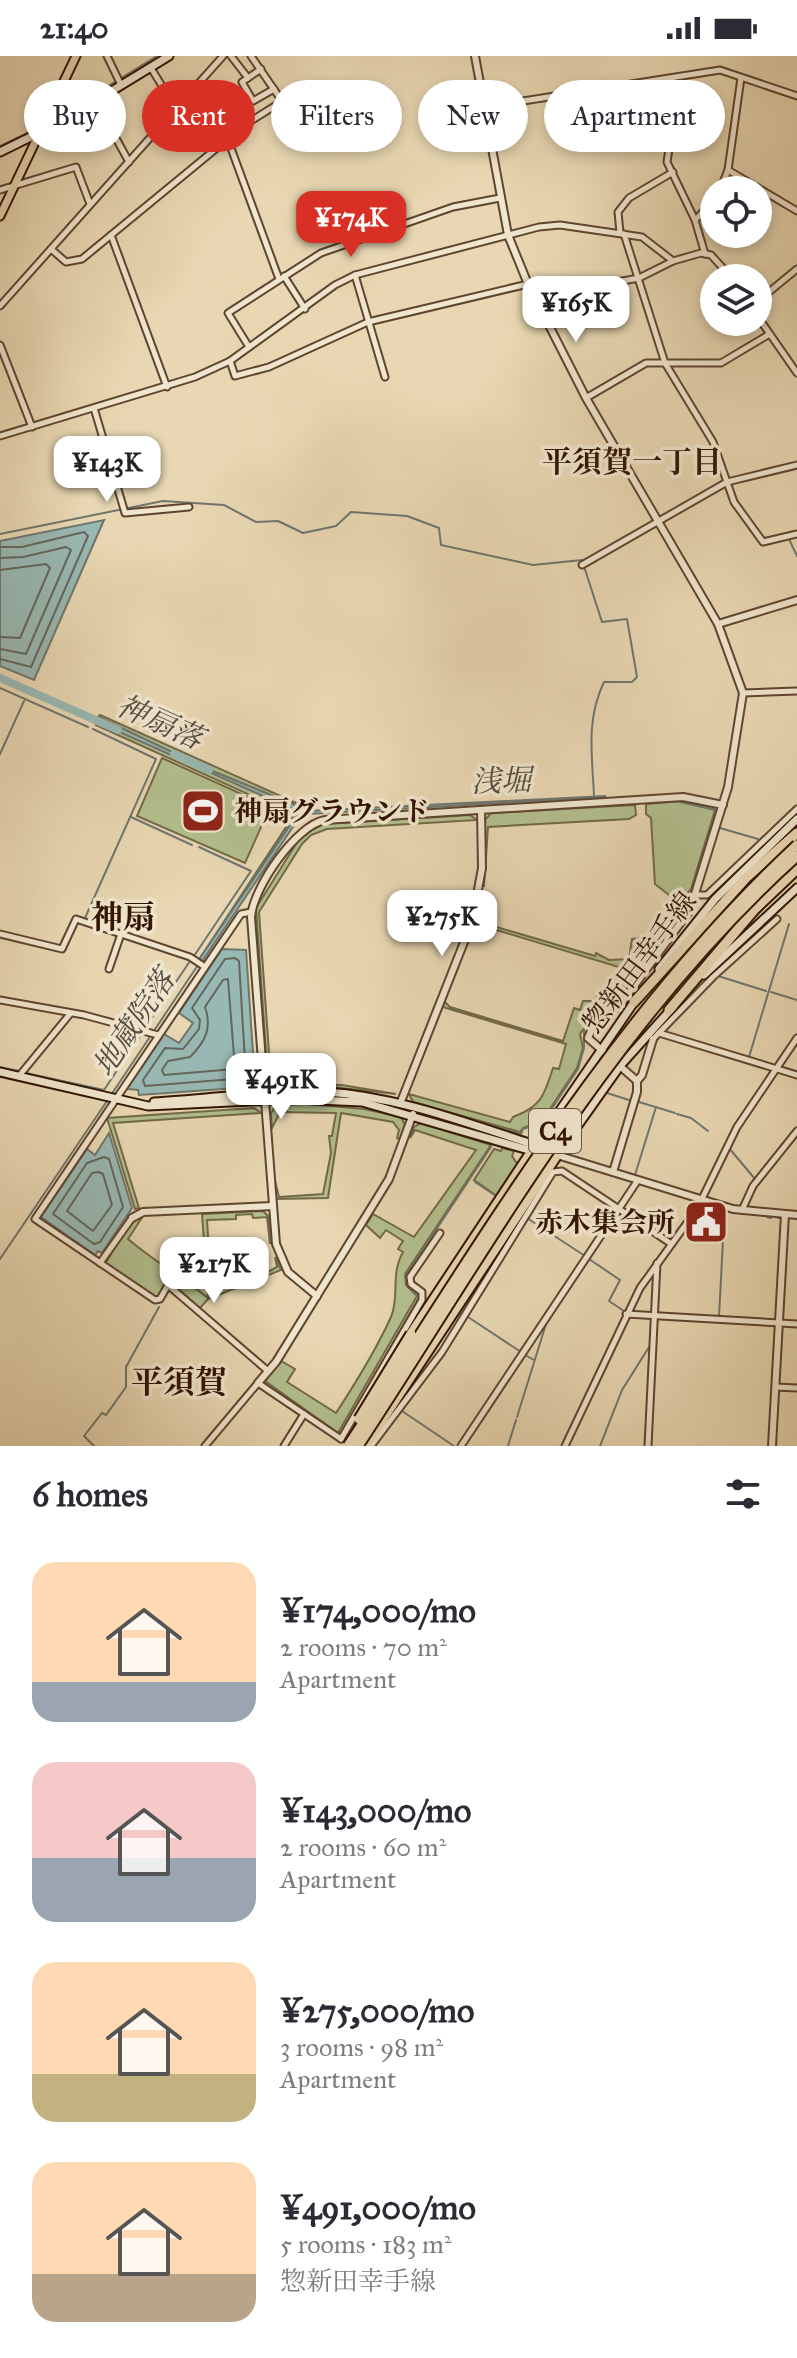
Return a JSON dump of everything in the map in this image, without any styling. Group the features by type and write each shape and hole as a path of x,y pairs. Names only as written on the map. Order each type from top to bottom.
{"highway":[{"path":"634,1002 747,877 797,833"},
{"name":"C4","path":"346,1444 615,1045 710,931 797,845"},
{"name":"C4","path":"358,1446 544,1160 628,1039 715,936 797,856"},
{"path":"669,1010 748,917 797,869"},
{"path":"346,1444 411,1334 534,1148"},
{"path":"368,1446 557,1155"}],"main road":[{"path":"64,80 76,56"},
{"path":"126,83 151,68 158,59 169,56"},
{"path":"0,152 24,141"},
{"path":"0,216 30,152"},
{"name":"惣新田幸手線","path":"534,1148 599,1050 715,899 797,819"},
{"name":"惣新田幸手線","path":"557,1155 620,1066 669,1010 797,888"},
{"path":"0,1072 130,1102 327,1092 400,1104 529,1143 534,1148"},
{"path":"264,1097 345,1100 413,1114 525,1149 534,1148 557,1155"},
{"path":"559,1108 562,1123 569,1125 590,1107"}],"street":[{"path":"107,56 118,80"},
{"path":"202,80 223,56"},
{"path":"231,56 248,78"},
{"path":"251,56 271,84"},
{"path":"475,56 480,80"},
{"path":"151,68 158,80"},
{"path":"261,69 242,82 253,101 271,91"},
{"path":"528,100 720,70 797,96"},
{"path":"672,78 676,103 667,162 695,220 705,254 720,264"},
{"path":"726,176 741,78"},
{"path":"0,306 142,147"},
{"path":"124,152 129,162"},
{"path":"51,249 66,262 72,263 213,152"},
{"path":"233,152 282,278 305,309"},
{"path":"492,152 508,235 528,284 586,398 718,624 743,693 742,717 723,805 696,895 685,919 623,1001 591,1031 589,1042 637,1081"},
{"path":"0,190 76,167 91,205"},
{"path":"728,170 797,211"},
{"path":"673,172 629,198 616,217 665,363 713,442 734,502 763,542 797,534"},
{"path":"249,347 228,313 321,253 453,207 500,198"},
{"path":"695,220 700,215"},
{"path":"0,436 167,387 230,361 335,285 355,275 508,235 560,225 622,232 649,241 673,261"},
{"path":"111,235 167,387"},
{"path":"538,304 584,288 639,278 673,261 705,254"},
{"path":"772,290 797,269"},
{"path":"355,275 385,377"},
{"path":"230,361 235,376 258,370 368,322 528,284"},
{"path":"586,398 646,363 721,363 766,336"},
{"path":"769,336 797,373"},
{"path":"0,345 32,427"},
{"path":"94,408 125,513 189,507"},
{"path":"582,565 727,482 797,465"},
{"path":"718,624 797,600"},
{"path":"743,693 797,691"},
{"path":"317,1296 295,1280 284,1266 276,1244 251,912 257,894 294,839 311,823 683,797 723,805"},
{"path":"696,895 707,895 797,809"},
{"path":"400,1104 472,922 482,868 481,810"},
{"path":"251,912 241,914 111,1099 35,1219 156,1301 168,1285 268,1371"},
{"path":"0,934 62,949 76,919 196,961 205,967"},
{"path":"613,1172 637,1092 637,1081 642,1075 653,1039 725,965 777,919"},
{"path":"109,969 121,934"},
{"path":"0,1000 71,1013 158,1035"},
{"path":"19,1076 71,1013"},
{"path":"659,1033 797,1075"},
{"path":"565,1446 626,1314 701,1199 737,1127 779,1069 797,1038"},
{"path":"205,1446 268,1371 317,1296 389,1179 413,1114"},
{"path":"742,1210 753,1186 797,1131"},
{"path":"557,1155 742,1210 797,1215"},
{"path":"368,1446 442,1352 550,1174 562,1171 670,1243"},
{"path":"461,1446 638,1180"},
{"path":"100,1263 132,1218 143,1212 273,1206"},
{"path":"772,1446 785,1214"},
{"path":"258,1383 346,1444 422,1300 422,1292 411,1284 410,1277 440,1233"},
{"path":"648,1446 657,1263"},
{"path":"626,1314 797,1324"},
{"path":"776,1387 797,1388"},
{"path":"284,1446 304,1414"}],"green space":[{"path":"100,715 305,809 210,770 98,717"},
{"path":"96,720 299,812 198,961 294,815 96,725"},
{"name":"神扇グラウンド","path":"162,758 270,807 245,863 137,816"},
{"path":"680,801 715,810 689,895 674,924 635,980 580,1034 583,1048 577,1068 542,1121 520,1132 413,1102 409,1094 510,1122 513,1117 536,1104 544,1093 553,1068 559,1069 566,1044 443,1007 445,1002 450,1007 563,1041 574,1008 580,1010 583,1001 596,1001 597,994 605,993 605,985 612,984 613,976 621,971 619,967 483,926 475,927 478,917 483,923 595,956 596,953 609,960 629,959 632,939 646,938 674,899 655,884 651,818 646,814 646,804"},
{"path":"635,805 636,815 629,819 488,827 484,887 485,820 491,813"},
{"path":"470,815 477,820 327,829 311,835 302,844 259,912 271,1081 276,1084 342,1085 396,1094 332,1087 275,1087 268,1082 256,908 301,836 323,824"},
{"path":"306,1104 364,1109 401,1117 405,1125 401,1140 397,1138 399,1130 393,1122 341,1113 328,1198 276,1199 275,1181 279,1197 323,1194 331,1153 329,1136 332,1136 336,1113 280,1112 272,1128 271,1113 276,1106"},
{"path":"254,1108 261,1113 113,1123 139,1208 135,1209 107,1118"},
{"path":"421,1123 491,1145 405,1274 406,1285 417,1296 338,1433 265,1381 281,1361 295,1369 287,1382 336,1413 359,1377 394,1309 397,1269 403,1252 398,1249 403,1241 386,1230 380,1238 366,1225 373,1214 414,1237 476,1150 415,1130 410,1138 414,1127"},
{"path":"502,1148 514,1151 512,1156 518,1165 497,1196 474,1180 494,1149 501,1151"},
{"path":"263,1211 269,1217 270,1244 267,1217 253,1218 252,1214 236,1215 236,1219 207,1220 211,1282 218,1282 219,1278 255,1279 277,1267 275,1257 281,1270 208,1299 199,1309 168,1283 156,1299 105,1264 131,1221 143,1216 128,1239 208,1298 202,1214"}],"water":[{"path":"104,520 34,680 0,666 0,541"},
{"path":"98,717 210,770 305,809 201,963 198,961 299,812 124,734 96,720"},
{"path":"604,797 308,814 308,811"},
{"path":"222,949 246,950 255,1082 251,1087 139,1095 138,1090 127,1089 164,1034 179,1043 193,1023 179,1013"},
{"path":"109,1133 132,1208 102,1253 98,1251 95,1255 41,1217 87,1149 95,1155"}],"waterway":[{"path":"118,80 157,56"},
{"path":"0,146 24,135"},
{"path":"0,534 163,501 224,505 256,522 278,521 303,533 336,526 351,512 407,516 439,528 441,545 533,565 582,560 602,622 627,619 637,677 632,682 604,682 598,696 592,723 594,795"},
{"path":"789,539 797,556"},
{"name":"神扇落","path":"0,678 118,730"},
{"path":"0,688 88,727"},
{"path":"0,754 24,701"},
{"path":"85,918 156,759 93,729"},
{"name":"神扇落","path":"174,754 209,770"},
{"path":"680,802 716,810 694,884"},
{"path":"131,817 192,845"},
{"path":"720,828 758,839"},
{"path":"194,956 251,871 199,847"},
{"path":"497,1127 521,1134 523,1129 543,1122 578,1069 584,1048 584,1029 620,997 679,918 690,896"},
{"path":"749,1057 789,924"},
{"path":"145,1028 190,961"},
{"name":"地蔵院落","path":"111,1095 198,965"},
{"path":"718,976 766,991"},
{"path":"771,992 797,1000"},
{"path":"26,1073 104,1090 142,1033"},
{"path":"0,1067 19,1071"},
{"path":"607,1093 629,1100"},
{"name":"地蔵院落","path":"0,1259 107,1101"},
{"path":"639,1102 675,1113"},
{"path":"635,1175 656,1107"},
{"path":"677,1114 691,1118 708,1131"},
{"path":"789,1137 797,1127"},
{"path":"726,1144 734,1128"},
{"path":"342,1432 419,1297 407,1285 406,1275 491,1147"},
{"path":"729,1148 755,1179 741,1204"},
{"path":"475,1182 496,1196"},
{"path":"767,1217 771,1218"},
{"path":"527,1218 585,1256"},
{"path":"719,1317 723,1240"},
{"path":"589,1259 620,1280 609,1301 624,1311"},
{"path":"94,1446 84,1436 102,1413 106,1415 126,1387 126,1367 159,1307"},
{"path":"468,1317 521,1352"},
{"path":"517,1417 546,1324"},
{"path":"600,1446 622,1390 651,1344"},
{"path":"525,1355 534,1360"},
{"path":"402,1411 454,1446"},
{"path":"508,1446 516,1420"}],"place":[{"name":"神扇グラウンド","path":"203,811"},
{"name":"赤木集会所","path":"706,1222"}],"district":[{"name":"平須賀一丁目","path":"632,462"},
{"name":"神扇","path":"123,917"},
{"name":"平須賀","path":"179,1382"}],"water label":[{"name":"浅堀","path":"501,781"}]}
